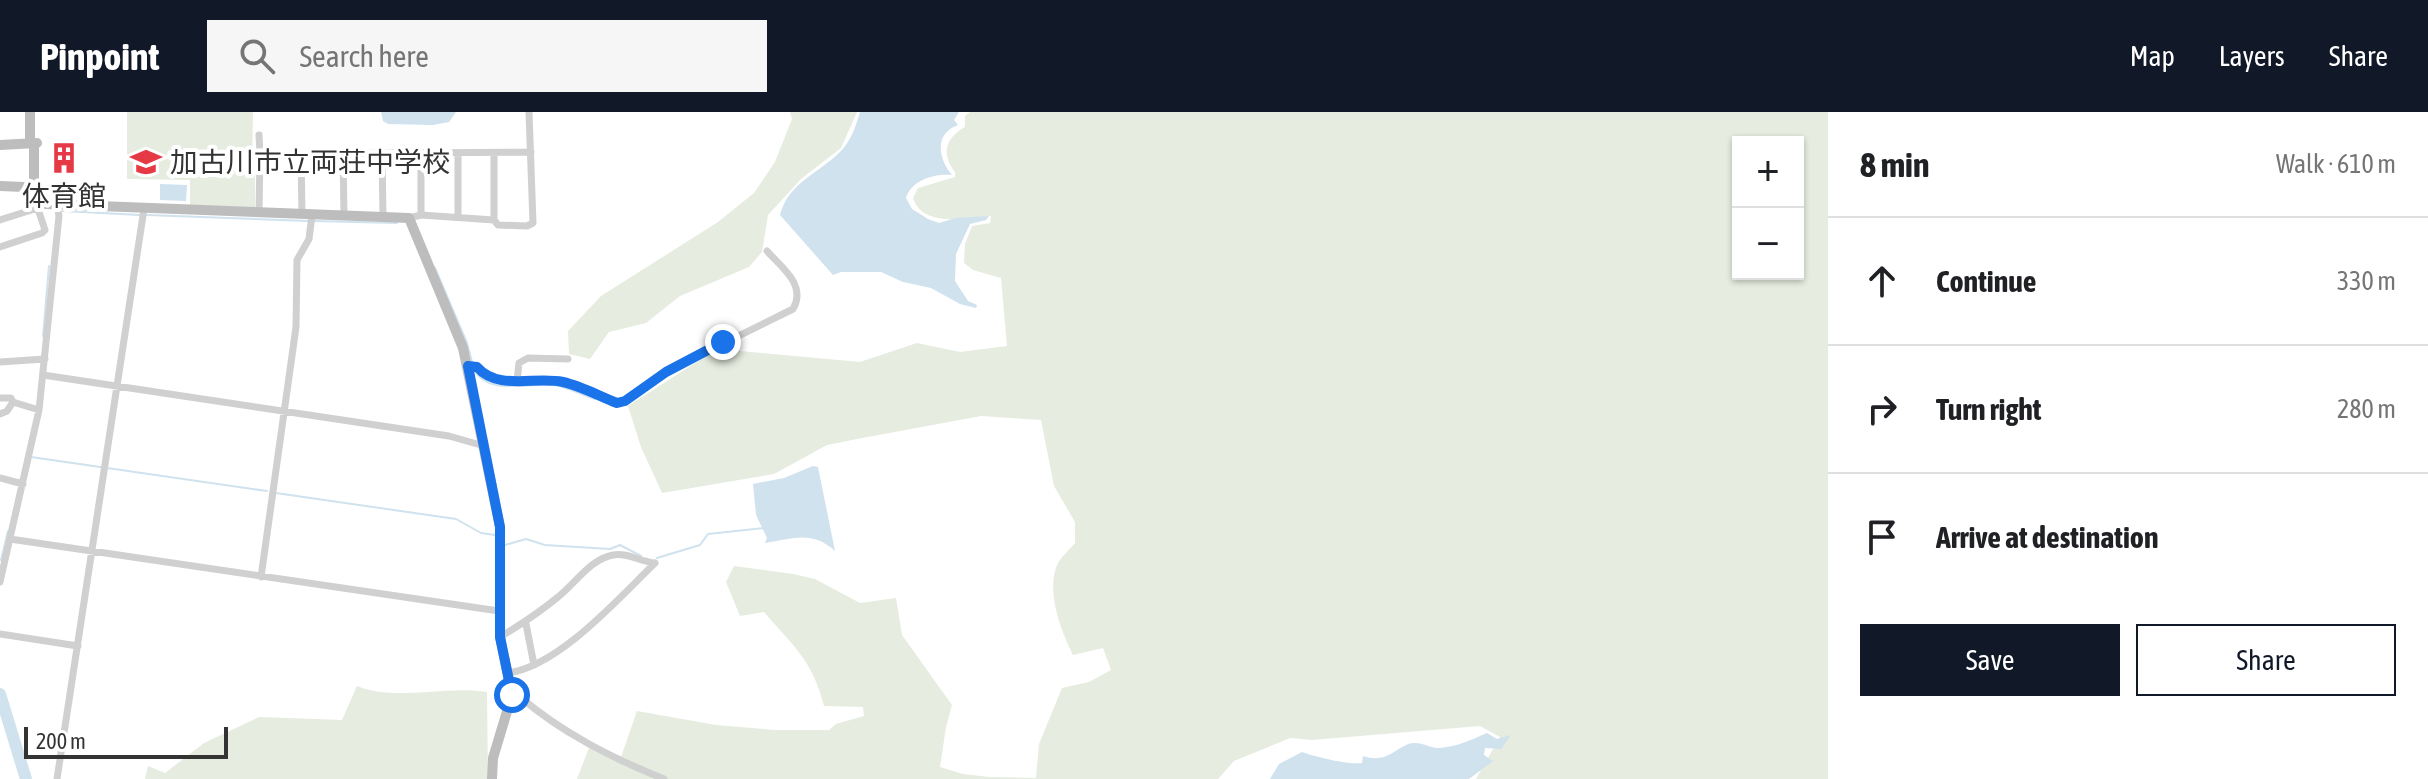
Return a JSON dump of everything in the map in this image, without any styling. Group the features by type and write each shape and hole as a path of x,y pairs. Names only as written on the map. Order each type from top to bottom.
{"street":[{"path":"30,112 34,194"},
{"path":"494,153 494,220 498,225 527,226 533,223 529,112"},
{"path":"259,135 259,214"},
{"path":"0,145 33,143"},
{"path":"260,154 531,152"},
{"path":"458,153 458,217"},
{"path":"261,577 296,327 296,265 309,239 301,154"},
{"path":"343,154 344,215"},
{"path":"382,154 383,216"},
{"path":"421,154 415,216 468,366 500,527 499,611 512,695 493,758 492,779"},
{"path":"0,186 24,187 59,216 43,375 0,582"},
{"path":"0,220 47,206 494,220"},
{"path":"0,247 42,233 45,230 47,206"},
{"path":"57,779 144,209"},
{"path":"468,366 477,367 484,375 496,379 554,380 617,403 625,401 666,372 793,309 798,301 798,286 767,251"},
{"path":"517,381 519,363 528,358 568,359"},
{"path":"0,362 45,359"},
{"path":"43,375 449,436 484,446"},
{"path":"0,398 11,398 13,402 36,409"},
{"path":"0,414 7,411 13,402"},
{"path":"0,478 20,484"},
{"path":"10,539 499,611"},
{"path":"503,635 559,597 581,575 607,556 627,555 641,563 655,563 587,629 534,665 508,673"},
{"path":"503,635 515,632 526,624 600,567 607,556"},
{"path":"526,624 534,665"},
{"path":"0,634 78,646"},
{"path":"519,696 555,724 593,746 664,779"}],"shaded area":[{"path":"127,112 253,112 255,207 190,205 190,180 127,179"},
{"path":"790,112 857,112 841,148 801,179 768,215 762,252 749,267 680,296 646,323 609,332 590,359 569,354 568,331 601,296 718,222 754,193 775,162 792,119"},
{"path":"970,112 1828,112 1828,779 1476,779 1500,737 1480,726 1312,740 1290,738 1234,761 1218,779 577,779 590,745 620,760 637,711 716,725 775,730 829,730 836,724 864,716 863,707 824,706 807,665 764,612 740,616 726,582 734,566 815,579 860,603 896,598 902,635 952,705 940,767 963,774 1036,778 1039,744 1062,688 1089,682 1111,670 1103,648 1073,655 1060,622 1054,598 1054,574 1060,560 1075,543 1075,522 1054,486 1041,420 981,416 857,439 827,445 774,474 662,493 641,447 628,406 717,349 860,362 917,343 960,352 1007,346 1001,278 973,270 964,263 965,244 972,226 990,223 991,216 958,219 935,217 926,214 913,198 918,188 955,177 947,147 953,136 965,127 965,116"},
{"path":"357,686 388,693 487,692 488,779 145,779 148,766 165,773 204,743 259,717 342,720"}],"water":[{"path":"381,112 456,112 449,122 433,125 388,124 383,121"},
{"path":"860,112 959,112 954,120 958,125 945,134 941,148 944,162 952,175 938,175 918,182 906,198 912,209 939,223 955,218 989,216 986,220 970,224 956,254 955,281 968,301 977,305 976,308 960,304 931,288 903,282 881,272 841,272 833,275 780,215 797,187 844,148"},
{"path":"160,184 187,185 186,201 160,200"},
{"path":"813,466 818,467 835,551 810,538 765,543 767,538 756,515 753,484 784,478"},
{"path":"1487,733 1497,739 1511,735 1501,749 1485,748 1484,755 1493,761 1469,779 1270,779 1279,764 1302,752 1341,762 1362,763 1363,756 1382,757 1408,744 1445,747"}],"waterway":[{"path":"63,211 140,215"},
{"path":"147,215 308,221"},
{"path":"314,221 397,223"},
{"path":"43,336 49,266"},
{"path":"435,268 472,362"},
{"path":"474,369 481,378 500,386 559,386 595,399"},
{"path":"31,457 267,491"},
{"path":"276,493 456,519 481,533 495,535"},
{"path":"657,558 700,545 708,534 764,528"},
{"path":"1,560 8,531"},
{"path":"505,545 526,539 545,545 610,549 620,545 641,556"},
{"path":"0,694 26,779"}],"place":[{"name":"体育館","path":"64,158"},
{"name":"加古川市立両荘中学校","path":"146,162"}],"route":[{"path":"512,695 500,637 500,527 468,366 477,367 484,375 506,381 554,380 568,383 617,403 625,401 666,372 723,342"}]}
